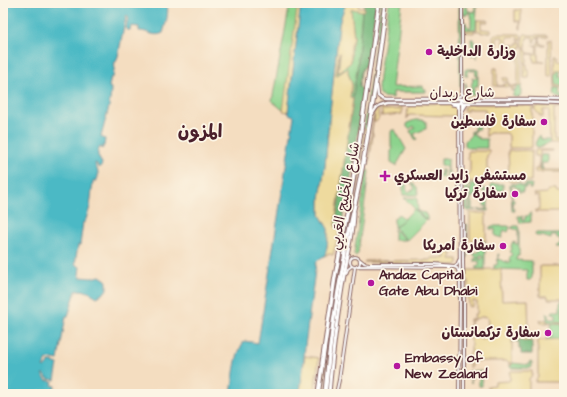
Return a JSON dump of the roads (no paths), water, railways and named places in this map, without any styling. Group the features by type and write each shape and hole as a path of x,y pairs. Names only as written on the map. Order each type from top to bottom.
{"highway":[{"name":"شارع الخَلِيج العَربِي","path":"318,394 335,277 358,151 379,3"},
{"name":"شارع الخَلِيج العَربِي","path":"325,394 337,296 370,121 386,3"}],"main road":[{"path":"376,80 378,95 386,99 383,100 384,103 388,103"},
{"name":"شارع ربدان","path":"388,103 449,103 469,98 564,100"},
{"path":"461,101 478,100 483,98"},
{"name":"شارع ربدان","path":"386,99 452,99 468,103 536,102 564,104"},
{"path":"370,121 377,106 388,103"},
{"path":"449,103 456,105 459,108"},
{"path":"462,111 468,103"},
{"path":"329,394 330,374 343,283 354,223 354,209"}],"street":[{"path":"452,99 460,96 462,93 462,3"},
{"path":"462,93 469,98"},
{"path":"460,394 459,108 461,101"},
{"path":"461,101 464,394"},
{"path":"350,245 349,252 353,257 357,257 364,263 369,264"},
{"path":"353,257 350,259 350,262 354,266 454,267 457,268 460,274"},
{"path":"343,283 347,270 359,264 359,259"},
{"path":"363,266 363,264 434,264 454,266 460,259"},
{"path":"342,393 337,394 354,266"}],"water":[{"path":"3,3 167,3 168,7 163,33 156,35 139,31 139,27 131,26 130,30 127,30 127,15 126,17 118,56 116,62 114,63 113,77 111,77 109,87 111,88 110,100 101,137 105,139 104,146 102,149 100,147 98,152 102,163 101,167 98,167 95,163 98,176 96,182 93,181 90,207 85,222 83,222 80,245 78,245 75,264 80,267 80,277 92,278 100,276 106,280 107,289 104,293 97,297 84,291 76,291 68,316 66,316 58,360 47,360 43,367 44,368 49,362 58,364 55,380 48,379 44,374 42,374 46,380 53,382 52,385 55,386 53,394 3,394"},
{"path":"301,3 346,3 339,25 325,166 320,198 320,215 328,229 327,248 324,256 316,263 300,391 298,394 231,394 236,360 244,341 258,343 294,116 288,112"}],"place":[{"name":"وزارة الداخلية","path":"429,52"},
{"name":"سفارة فلسطين","path":"544,122"},
{"name":"مستشفي زايد العسكري","path":"385,176"},
{"name":"سفارة تركيا","path":"515,194"},
{"name":"سفارة أمريكا","path":"503,246"},
{"name":"Andaz Capital Gate Abu Dhabi","path":"371,283"},
{"name":"سفارة تركمانستان","path":"548,333"},
{"name":"Embassy of New Zealand","path":"397,366"}],"district":[{"name":"المزون","path":"200,131"}]}
